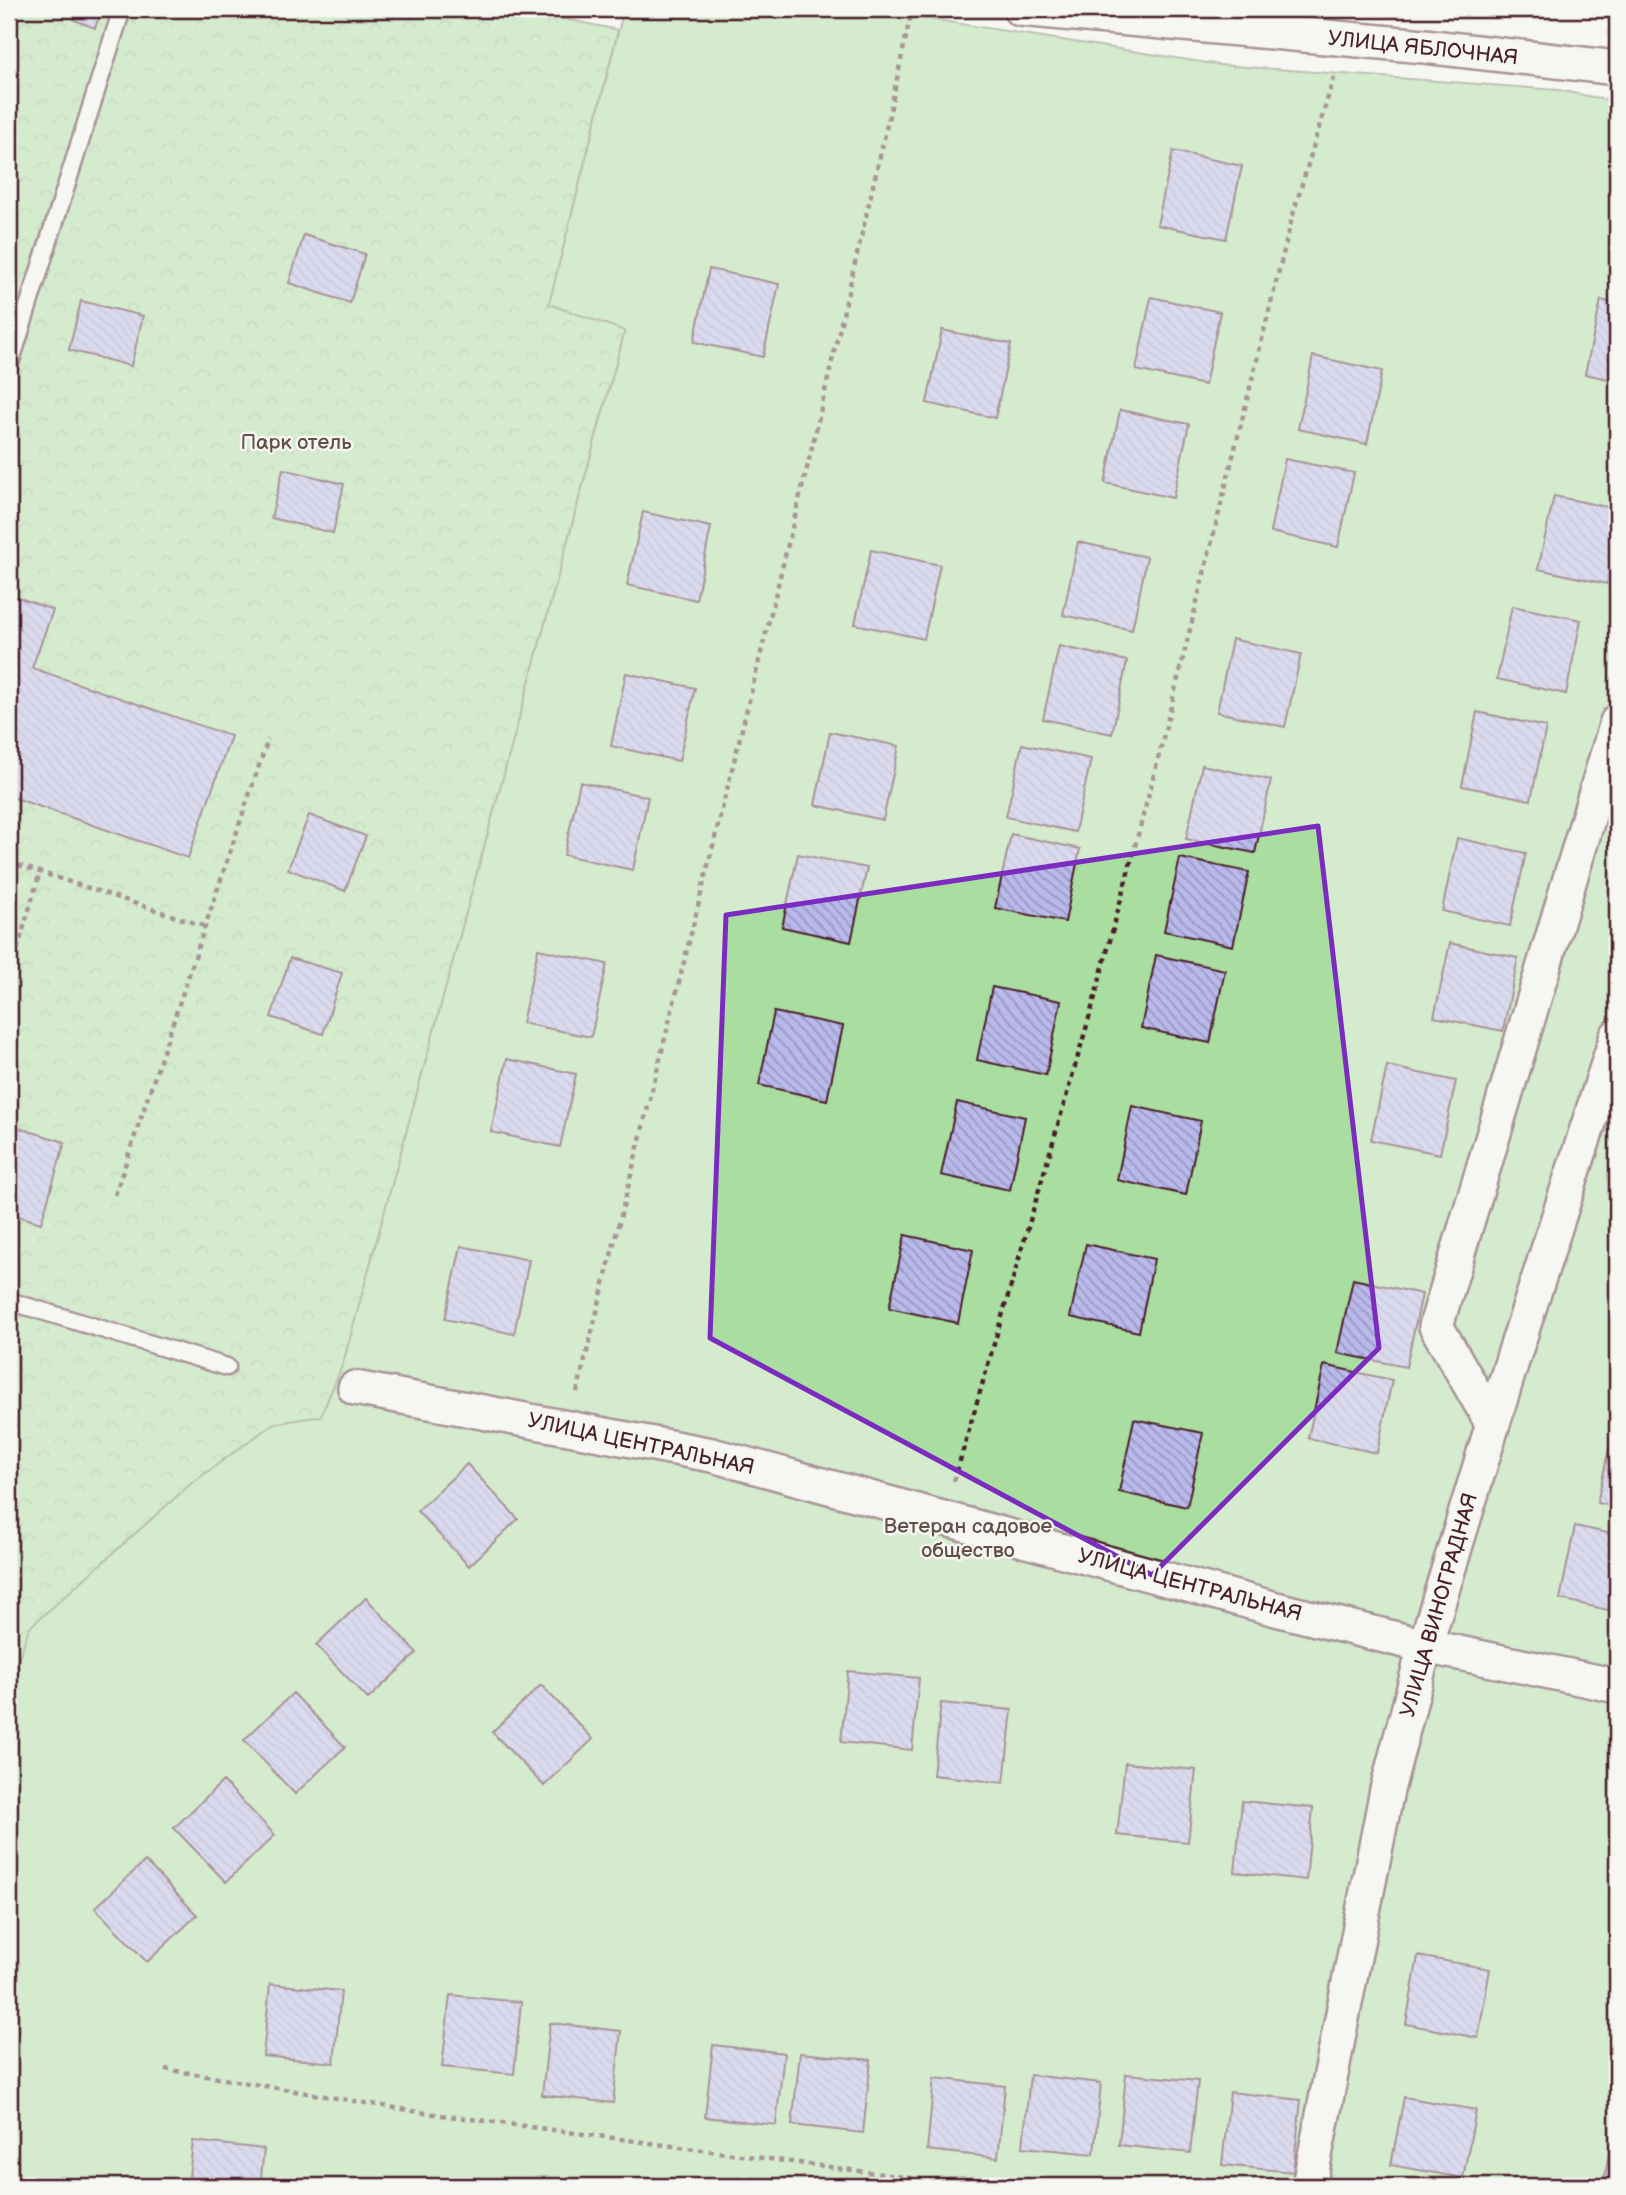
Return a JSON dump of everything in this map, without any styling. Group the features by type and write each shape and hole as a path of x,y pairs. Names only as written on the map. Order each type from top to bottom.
{"street":[{"name":"УЛИЦА ЯБЛОЧНАЯ","path":"1020,9 1617,68"},
{"path":"1492,1423 1436,1325 1617,722"},
{"name":"УЛИЦА ВИНОГРАДНАЯ","path":"1310,2186 1387,1790 1425,1646 1492,1423 1617,1036"},
{"name":"УЛИЦА ЦЕНТРАЛЬНАЯ","path":"355,1388 712,1455 1276,1609 1425,1646 1617,1686"}],"lane":[{"path":"9,367 122,9"},
{"path":"9,1301 227,1367"}],"path":[{"path":"567,1428 808,464 912,9"},
{"path":"943,1518 1092,1008 1155,771 1293,218 1345,40"},
{"path":"115,1195 268,739"},
{"path":"9,862 205,926"},
{"path":"9,978 40,872"},
{"path":"165,2069 419,2112 971,2186"}],"highlighted area":[{"path":"1318,826 1379,1348 1152,1575 710,1338 726,915"}],"green space":[{"name":"Парк отель","path":"9,9 518,9 618,30 549,304 625,330 343,1364 321,1416 273,1424 192,1483 29,1628 9,1688"},
{"name":"Ветеран садовое общество","path":"624,9 866,9 1220,65 1558,90 1617,102 1617,2186 9,2186 9,1688 29,1628 192,1483 273,1424 321,1416 343,1364 625,331 549,304"}],"building":[{"path":"78,9 102,9 95,28 74,20"},
{"path":"1173,151 1242,166 1226,239 1157,225"},
{"path":"304,235 365,254 350,303 289,283"},
{"path":"709,269 779,284 763,357 694,342"},
{"path":"1151,297 1220,312 1205,385 1136,370"},
{"path":"1601,300 1617,304 1617,381 1585,374"},
{"path":"81,301 143,316 131,366 69,350"},
{"path":"942,330 1011,344 995,418 927,403"},
{"path":"1313,356 1382,371 1367,444 1298,429"},
{"path":"1120,410 1189,424 1173,498 1105,483"},
{"path":"1285,459 1354,473 1338,547 1270,532"},
{"path":"283,469 344,484 333,533 271,518"},
{"path":"1554,496 1617,509 1617,536 1607,584 1538,569"},
{"path":"643,512 711,527 696,600 627,585"},
{"path":"1078,542 1147,557 1132,630 1063,615"},
{"path":"871,550 940,565 924,639 855,624"},
{"path":"9,594 53,610 32,668 231,736 188,858 9,796"},
{"path":"1512,606 1581,620 1566,694 1497,679"},
{"path":"1232,639 1301,654 1285,727 1217,712"},
{"path":"1059,646 1127,661 1112,734 1043,719"},
{"path":"626,673 695,688 679,761 611,746"},
{"path":"1477,712 1546,727 1531,800 1462,786"},
{"path":"830,732 899,746 883,820 815,805"},
{"path":"1022,744 1091,759 1075,832 1006,817"},
{"path":"1202,765 1271,780 1255,853 1186,839"},
{"path":"580,782 648,797 633,870 564,855"},
{"path":"309,815 366,836 345,891 288,869"},
{"path":"1011,834 1080,849 1065,922 995,908"},
{"path":"1457,838 1526,853 1510,926 1442,911"},
{"path":"798,854 867,868 851,942 782,927"},
{"path":"1180,858 1249,872 1233,946 1164,931"},
{"path":"1450,943 1518,958 1503,1031 1434,1017"},
{"path":"538,949 607,964 591,1037 522,1023"},
{"path":"1156,955 1225,970 1210,1043 1141,1028"},
{"path":"290,958 342,973 323,1034 271,1017"},
{"path":"992,987 1061,1001 1046,1075 977,1060"},
{"path":"774,1012 843,1026 827,1100 759,1085"},
{"path":"507,1059 576,1074 560,1147 491,1132"},
{"path":"1387,1066 1456,1081 1440,1154 1371,1140"},
{"path":"957,1102 1025,1117 1010,1190 941,1175"},
{"path":"1132,1106 1201,1121 1186,1195 1117,1180"},
{"path":"9,1125 65,1142 41,1223 9,1213"},
{"path":"905,1235 973,1250 958,1323 889,1308"},
{"path":"1086,1244 1154,1259 1139,1332 1070,1317"},
{"path":"461,1246 529,1260 514,1334 445,1319"},
{"path":"1353,1279 1422,1294 1406,1367 1337,1353"},
{"path":"1324,1365 1392,1380 1377,1453 1308,1438"},
{"path":"1134,1419 1203,1433 1187,1507 1119,1492"},
{"path":"1613,1430 1617,1431 1617,1507 1597,1503"},
{"path":"467,1464 518,1519 469,1566 417,1511"},
{"path":"1575,1526 1617,1535 1617,1612 1560,1599"},
{"path":"366,1598 417,1653 368,1699 316,1645"},
{"path":"848,1671 919,1678 912,1750 841,1742"},
{"path":"541,1685 593,1739 544,1786 492,1732"},
{"path":"293,1693 345,1747 295,1794 244,1740"},
{"path":"941,1703 1012,1710 1004,1783 933,1775"},
{"path":"1125,1763 1196,1770 1188,1842 1117,1835"},
{"path":"223,1781 275,1835 226,1882 174,1828"},
{"path":"1242,1801 1313,1808 1306,1880 1235,1872"},
{"path":"145,1861 197,1915 147,1962 95,1908"},
{"path":"1418,1956 1490,1969 1478,2038 1406,2024"},
{"path":"270,1984 341,1991 334,2063 263,2056"},
{"path":"450,1995 521,2002 514,2074 442,2067"},
{"path":"550,2023 621,2031 613,2103 542,2095"},
{"path":"713,2045 784,2053 776,2125 705,2117"},
{"path":"800,2053 871,2060 863,2133 792,2125"},
{"path":"1126,2074 1198,2081 1190,2153 1119,2145"},
{"path":"1030,2075 1101,2083 1094,2154 1023,2147"},
{"path":"934,2078 1005,2086 998,2158 927,2150"},
{"path":"1230,2092 1301,2100 1293,2172 1222,2165"},
{"path":"1404,2097 1476,2110 1463,2178 1391,2165"},
{"path":"1612,2137 1617,2138 1617,2186 1603,2186"},
{"path":"193,2141 264,2149 260,2186 188,2186"}]}
